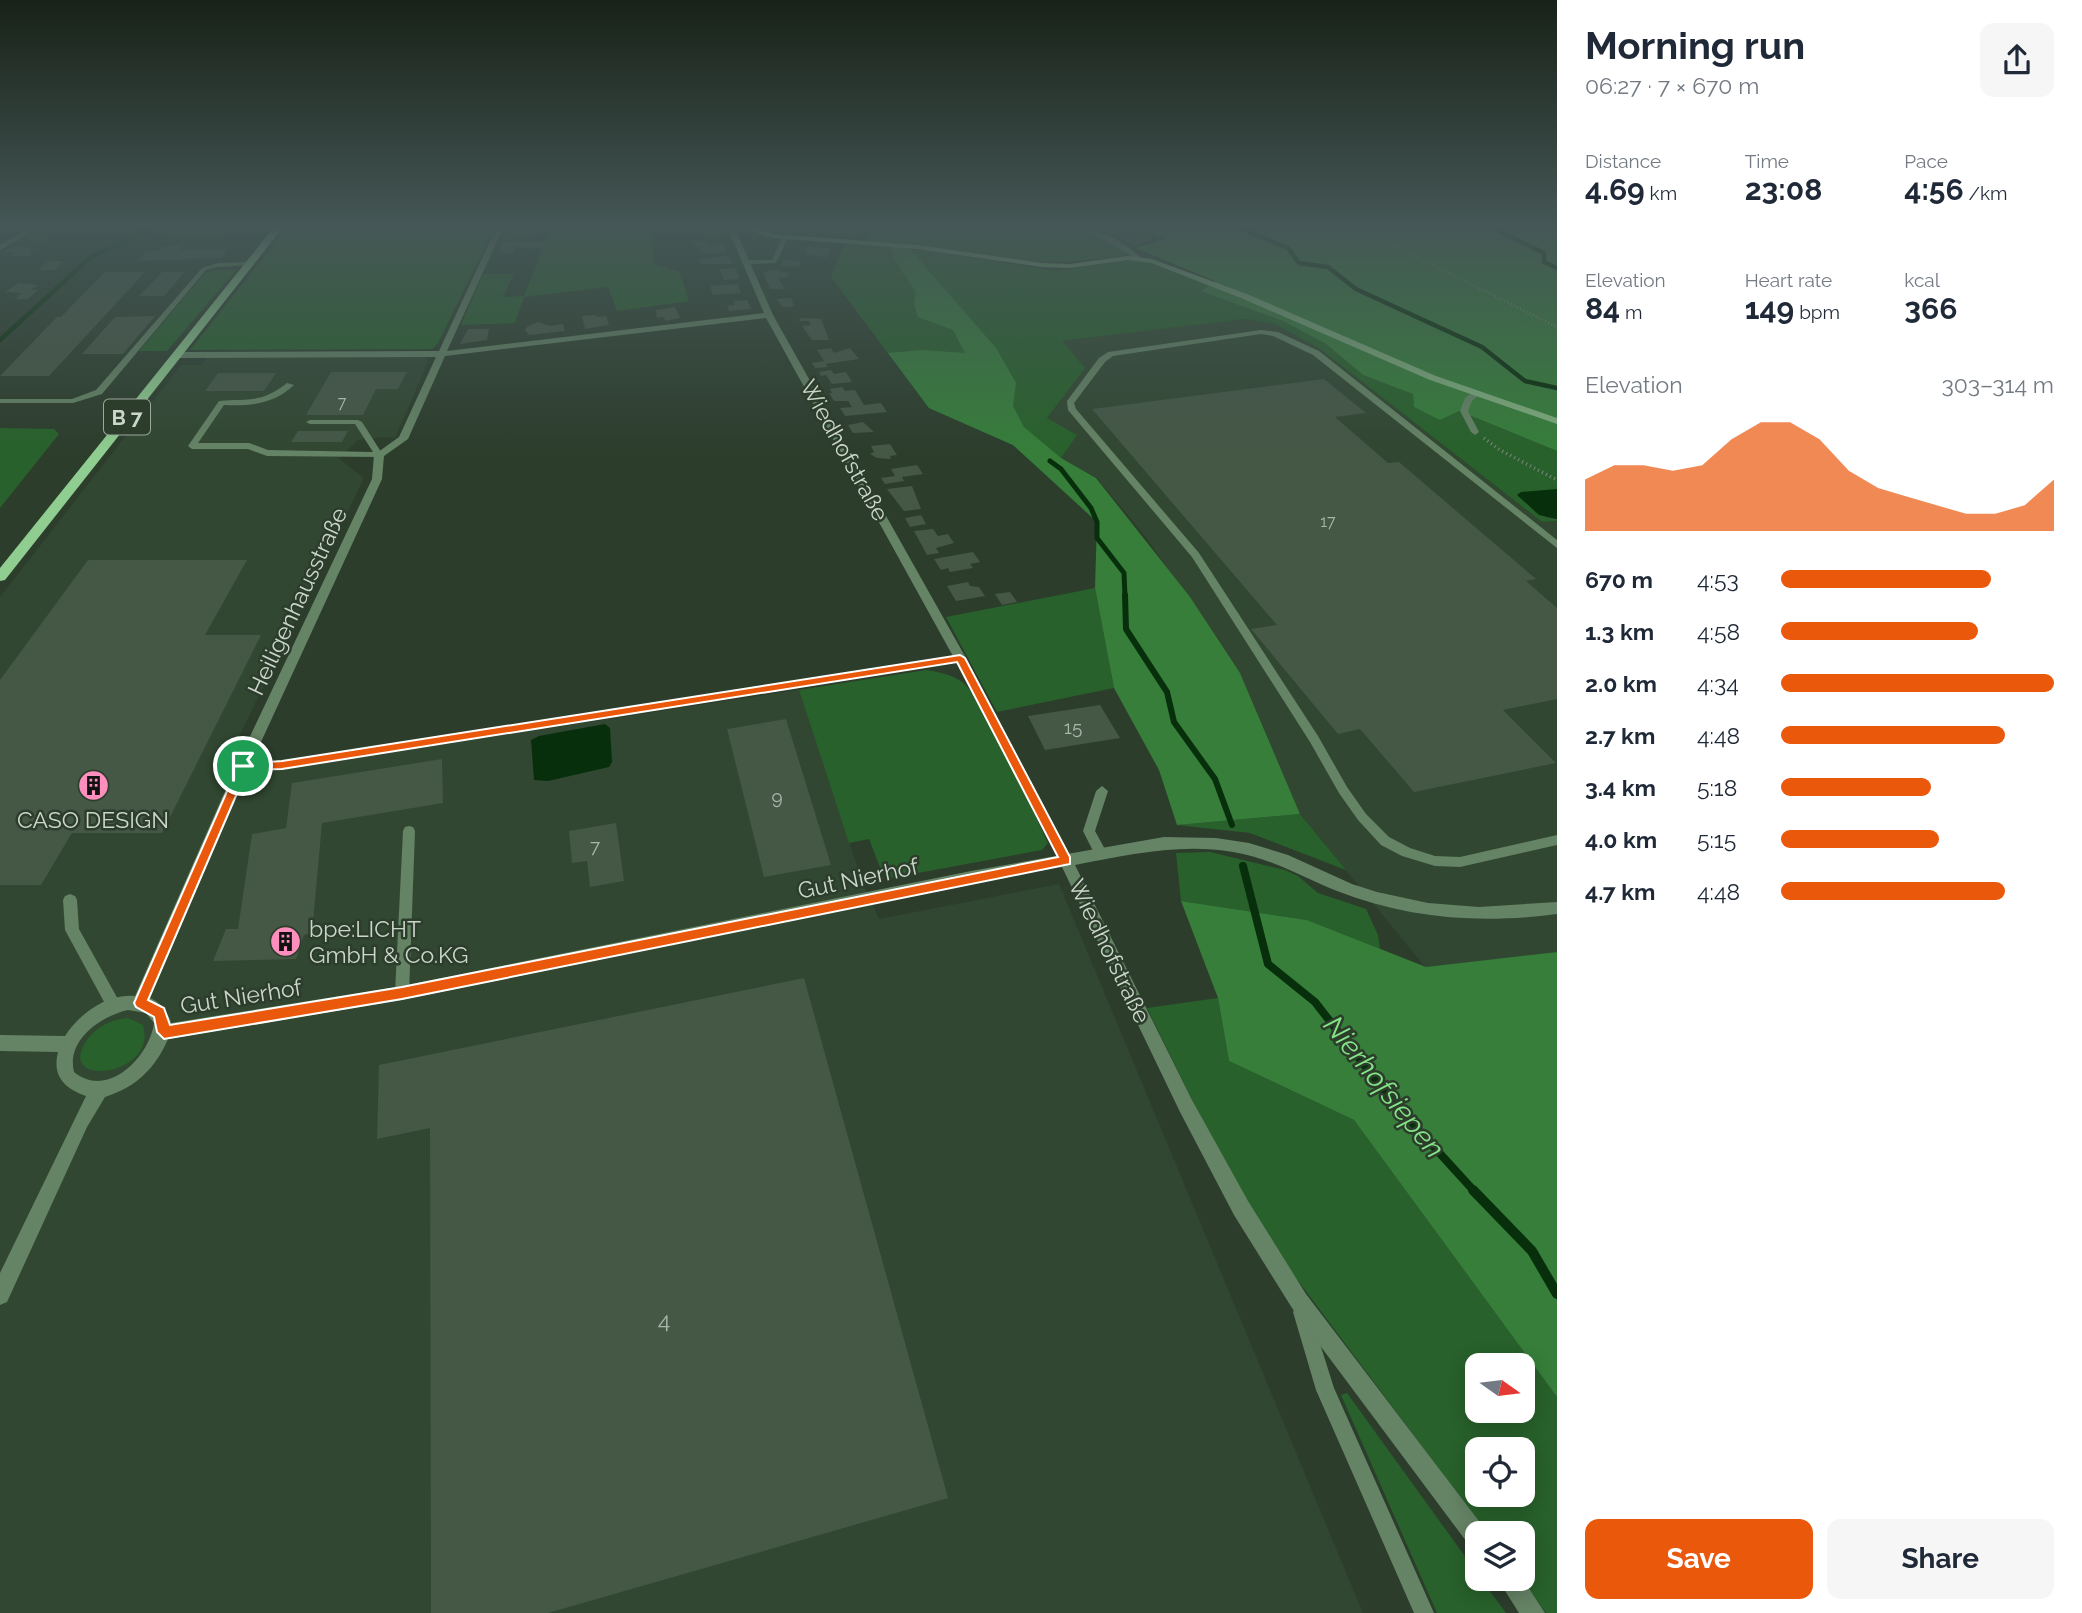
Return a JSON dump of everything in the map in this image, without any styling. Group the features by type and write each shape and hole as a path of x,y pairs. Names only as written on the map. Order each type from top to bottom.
{"main road":[{"name":"B 7","path":"0,577 219,301"}],"street":[{"path":"379,455 403,439 466,301"},
{"name":"Wiedhofstraße","path":"763,301 960,658"},
{"path":"1256,301 1422,373 1557,421"},
{"path":"176,355 443,354 769,315"},
{"name":"Heiligenhausstraße","path":"140,1003 243,766 377,479 379,455"},
{"name":"Gut Nierhof","path":"164,1032 402,993 971,877 1164,843 1196,841 1261,851 1354,891 1405,905 1467,914 1519,914 1557,908"},
{"name":"Wiedhofstraße","path":"1066,861 1186,1105 1241,1208 1299,1301 1465,1521"},
{"path":"140,1003 159,1013 163,1021 164,1032 153,1057 130,1077 100,1088 87,1088 68,1077 64,1067 69,1044 88,1021 114,1006 140,1003"},
{"path":"0,1042 69,1044"},
{"path":"0,1295 81,1121 100,1088"},
{"path":"1517,1591 1533,1613"}],"lane":[{"path":"0,401 74,401 99,392 176,301"},
{"path":"1557,545 1316,353 1275,334 1261,332 1111,354 1102,360 1070,403 1072,410 1195,555 1314,739 1343,790 1362,817 1385,841 1426,858 1460,862 1557,840"},
{"path":"290,385 277,396 259,403 222,403 192,446 249,446 267,453 379,455"},
{"path":"1475,432 1464,411 1468,400 1476,393"},
{"path":"310,422 358,422 379,455"},
{"path":"1101,853 1088,831 1102,791"},
{"path":"402,993 409,831"},
{"path":"70,900 72,930 114,1006"},
{"path":"1299,1301 1325,1390 1424,1613"}],"path":[{"path":"1505,301 1557,327"},
{"path":"1475,432 1500,450 1557,480"},
{"path":"243,766 282,765 960,658"},
{"name":"Wiedhofstraße","path":"960,658 1066,861"}],"shaded area":[{"path":"181,301 209,301 167,351 139,351"},
{"path":"229,301 458,301 438,343 432,349 190,350"},
{"path":"471,301 523,301 515,323 461,325"},
{"path":"613,301 687,301 617,311"},
{"path":"849,301 1231,301 1283,321 1326,344 1363,375 1557,451 1557,489 1545,517 1557,521 1542,522 1320,349 1275,324 1244,319 1062,341 1085,368 1047,418 1077,435 1061,458 1030,460 1013,445 929,408"},
{"path":"914,301 955,301 996,348 1016,383 1013,406 1024,427 1061,458 1096,478 1190,597 1240,673 1300,814 1177,825 1159,770 1114,688 1095,588 1097,522 1013,445 929,408 888,353 923,350 965,353 953,330 918,317"},
{"path":"1229,301 1557,301 1557,451 1459,411 1440,420 1414,407 1413,394 1363,375 1326,344 1283,321"},
{"path":"1243,319 1275,324 1320,349 1542,522 1557,521 1557,952 1426,968 1300,814 1240,673 1145,536 1097,478 1061,458 1076,435 1047,418 1085,368 1061,341"},
{"path":"422,357 427,358 428,362 395,438 358,440 339,459 364,478 219,778 799,690 863,884 879,919 1059,884 1363,1613 0,1613 0,597 181,365 201,365 207,358"},
{"path":"0,428 54,429 59,434 0,508"},
{"path":"1557,489 1557,519 1539,515 1517,495 1521,492"},
{"path":"1095,588 1114,688 997,712 946,617"},
{"path":"926,670 949,675 962,682 983,710 1048,843 1042,850 891,878 881,870 869,839 849,843 799,690"},
{"path":"605,724 610,728 612,762 609,767 548,781 534,780 531,740 539,736"},
{"path":"1300,814 1346,870 1250,833 1177,825"},
{"path":"1210,852 1285,870 1298,876 1318,893 1366,909 1378,935 1380,949 1307,920 1181,901 1176,853"},
{"path":"1181,901 1307,920 1426,967 1557,952 1557,1397 1535,1367 1535,1353 1525,1353 1354,1120 1229,1061 1218,998"},
{"path":"1218,998 1229,1061 1354,1120 1525,1353 1465,1353 1465,1423 1535,1423 1535,1367 1557,1397 1557,1613 1546,1613 1530,1591 1535,1591 1535,1521 1478,1521 1468,1507 1535,1507 1535,1437 1465,1437 1465,1504 1290,1270 1259,1223 1194,1104 1147,1008"},
{"path":"128,1018 143,1025 144,1043 136,1056 123,1066 108,1070 94,1070 84,1066 80,1056 91,1035 105,1024"},
{"path":"1347,1393 1465,1556 1465,1591 1490,1591 1506,1613 1437,1613 1341,1395"}],"building":[{"path":"76,301 118,301 49,376 0,376 57,317 61,317"},
{"path":"733,301 748,301 751,309 729,311 727,306 735,305"},
{"path":"778,301 792,301 794,306 783,307"},
{"path":"675,307 680,318 666,321 663,317 657,318 656,310"},
{"path":"155,316 123,354 82,354 115,317"},
{"path":"582,316 606,316 609,325 585,329"},
{"path":"800,318 821,319 829,340 812,340 802,326 811,325 809,321 799,321"},
{"path":"538,322 550,326 563,324 565,331 529,335 525,330 527,327"},
{"path":"468,329 489,329 487,340 460,344"},
{"path":"831,348 834,353 850,348 859,359 815,368 812,363 824,361 817,350"},
{"path":"831,370 834,374 846,372 852,382 832,384 826,375 821,376 819,372"},
{"path":"331,372 407,372 398,389 376,389 363,415 306,415"},
{"path":"218,373 276,373 264,391 205,391"},
{"path":"1324,379 1366,413 1335,417 1388,463 1399,462 1536,579 1526,581 1557,608 1557,699 1503,710 1556,763 1414,792 1360,729 1338,734 1251,629 1277,625 1092,409"},
{"path":"842,387 845,391 855,390 864,405 881,403 887,412 845,416 840,408 852,407 848,401 834,401 829,393 832,393 830,389"},
{"path":"863,422 874,432 853,433 848,425"},
{"path":"298,431 348,431 342,442 291,442"},
{"path":"890,444 897,455 890,456 891,459 877,458 870,454 874,452 871,446"},
{"path":"917,465 923,474 902,477 904,481 885,484 881,478 895,476 891,469"},
{"path":"912,486 921,509 904,511 887,489"},
{"path":"921,515 926,524 910,527 905,518"},
{"path":"933,529 938,536 948,534 954,543 936,548 939,553 927,555 914,531"},
{"path":"973,552 980,562 970,564 973,568 950,572 948,568 941,570 934,559"},
{"path":"88,560 247,560 205,635 261,635 162,833 72,833 41,885 0,885 0,680"},
{"path":"968,582 970,586 979,587 985,596 956,601 947,586"},
{"path":"1010,592 1017,602 1002,605 995,594"},
{"path":"1100,705 1120,738 1045,750 1028,716"},
{"path":"786,719 831,865 764,877 727,729"},
{"path":"442,759 443,803 322,823 312,933 304,935 296,959 213,961 226,929 238,929 252,834 286,828 292,783"},
{"path":"616,823 624,881 590,887 587,861 572,863 569,831"},
{"path":"804,978 948,1498 548,1613 431,1613 430,1128 377,1139 379,1065"}],"waterway":[{"path":"0,340 42,301"},
{"path":"1383,301 1482,347 1525,381 1557,388"},
{"name":"Nierhofsiepen","path":"1050,461 1061,469 1091,508 1097,522 1097,538 1124,573 1125,597"},
{"name":"Nierhofsiepen","path":"1125,595 1126,629 1167,692 1174,722 1215,779 1232,825"},
{"name":"Nierhofsiepen","path":"1243,866 1268,964 1315,1002 1392,1101 1475,1192"},
{"name":"Nierhofsiepen","path":"1473,1190 1532,1251 1557,1294"}],"place":[{"name":"CASO DESIGN","path":"93,785"},
{"name":"bpe:LICHT GmbH & Co.KG","path":"286,941"}],"route":[{"path":"960,658 1066,861 971,877 402,993 164,1032 159,1013 151,1006 140,1003 243,766 282,765 960,658"}]}
